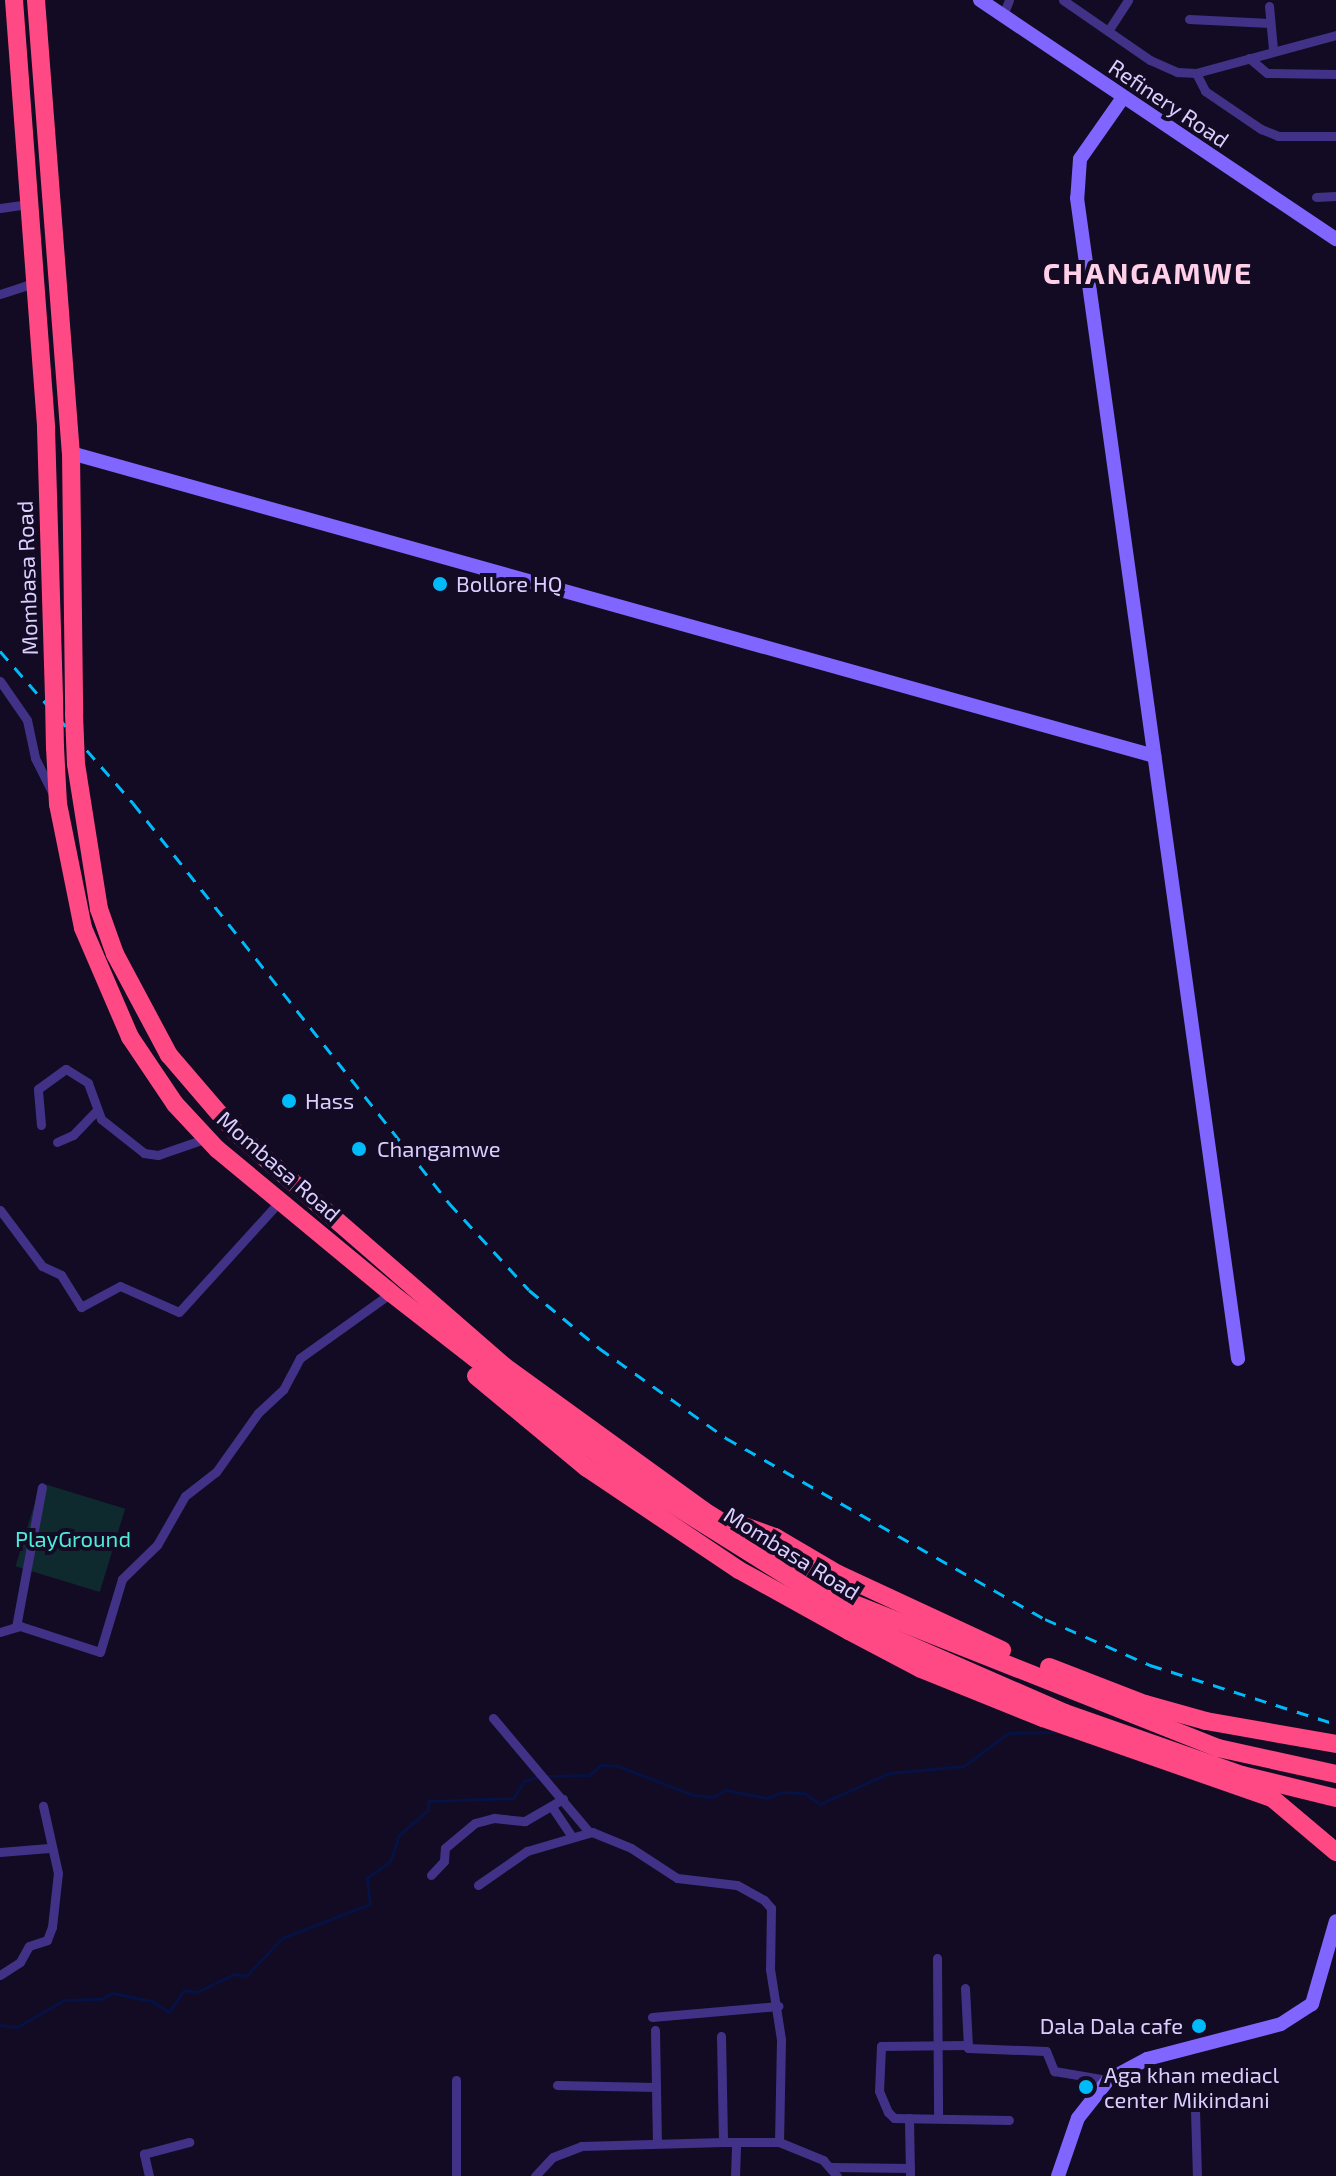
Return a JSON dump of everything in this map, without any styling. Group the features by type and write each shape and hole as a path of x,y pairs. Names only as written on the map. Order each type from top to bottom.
{"highway":[{"name":"Mombasa Road","path":"14,0 46,428 58,804 83,928 106,988 130,1037 175,1104 207,1138 391,1293 621,1472 868,1627 1065,1713 1242,1775 1336,1798"},
{"name":"Mombasa Road","path":"36,0 71,453 74,714 76,764 87,854 115,954 192,1087 235,1132 504,1366 704,1511 852,1603 1218,1748 1336,1774"},
{"path":"418,1315 461,1362 543,1434 739,1570 921,1669 1272,1798 1336,1852"},
{"path":"704,1511 775,1537 838,1574 997,1648 1145,1704 1336,1744"}],"street":[{"name":"Refinery Road","path":"980,0 1122,99 1336,239"},
{"path":"1003,15 1009,0"},
{"path":"1063,0 1150,60 1177,72 1196,73 1273,49 1336,35"},
{"path":"1108,31 1128,0"},
{"path":"1269,6 1273,49"},
{"path":"1189,19 1270,23"},
{"path":"1249,58 1267,73 1336,74"},
{"path":"1196,73 1205,91 1261,129 1278,136 1336,136"},
{"path":"1122,99 1080,159 1076,178 1091,320 1238,1359"},
{"path":"1316,197 1336,196"},
{"path":"0,208 28,204"},
{"path":"0,294 34,283"},
{"path":"71,453 1154,756"},
{"path":"0,681 27,720 40,771 58,804"},
{"path":"41,1125 35,1101 38,1089 66,1069 88,1083 95,1112 151,1155 207,1138"},
{"path":"57,1142 73,1135 95,1112"},
{"path":"0,1210 42,1266 61,1275 81,1307 120,1286 179,1312 280,1201"},
{"path":"0,1632 16,1627 101,1651 122,1579 157,1545 185,1496 216,1472 258,1413 283,1390 300,1358 391,1293"},
{"path":"16,1627 42,1487"},
{"path":"493,1718 561,1795 589,1832"},
{"path":"431,1875 443,1863 445,1848 475,1823 494,1818 525,1821 552,1807 561,1795"},
{"path":"0,1975 20,1962 29,1946 49,1937 58,1887 43,1806"},
{"path":"552,1807 571,1835"},
{"path":"478,1885 527,1851 547,1848 571,1835 589,1832 631,1848 677,1878 737,1885 764,1900 771,1908 770,1969 779,2006 779,2142"},
{"path":"0,1852 49,1848"},
{"path":"1058,2176 1078,2118 1108,2080 1147,2059 1281,2024 1312,2004 1336,1921"},
{"path":"937,1958 938,2117"},
{"path":"965,1988 966,2045"},
{"path":"652,2017 779,2006"},
{"path":"655,2030 657,2143"},
{"path":"721,2036 723,2142"},
{"path":"1009,2120 890,2116 881,2098 881,2046 966,2045 971,2049 1046,2051 1054,2071 1108,2080"},
{"path":"456,2080 456,2176"},
{"path":"557,2085 656,2087"},
{"path":"1195,2110 1197,2176"},
{"path":"535,2176 570,2148 723,2142 779,2142 834,2172 910,2172 909,2118"},
{"path":"149,2176 144,2154 189,2142"},
{"path":"735,2176 736,2142"}],"green space":[{"name":"PlayGround","path":"41,1483 125,1509 100,1592 16,1566"}],"waterway":[{"path":"547,1776 589,1775 601,1765 618,1766 693,1795 712,1797 726,1790 767,1798 782,1792 804,1793 820,1804 889,1773 964,1766 1008,1733 1054,1732"},
{"path":"0,2025 17,2027 64,2000 101,1999 113,1993 152,2001 169,2012 184,1990 197,1992 234,1974 246,1976 282,1938 370,1904 367,1878 390,1861 399,1835 428,1810 428,1801 513,1798 524,1781 540,1776"}],"railway":[{"path":"0,651 133,803 449,1203 529,1290 599,1348 726,1438 1045,1619 1150,1665 1336,1724"}],"place":[{"name":"Bollore HQ","path":"440,584"},
{"name":"Hass","path":"289,1101"},
{"name":"Changamwe","path":"359,1149"},
{"name":"Dala Dala cafe","path":"1199,2026"},
{"name":"Aga khan mediacl center Mikindani","path":"1086,2087"}],"district":[{"name":"CHANGAMWE","path":"1148,272"}]}
